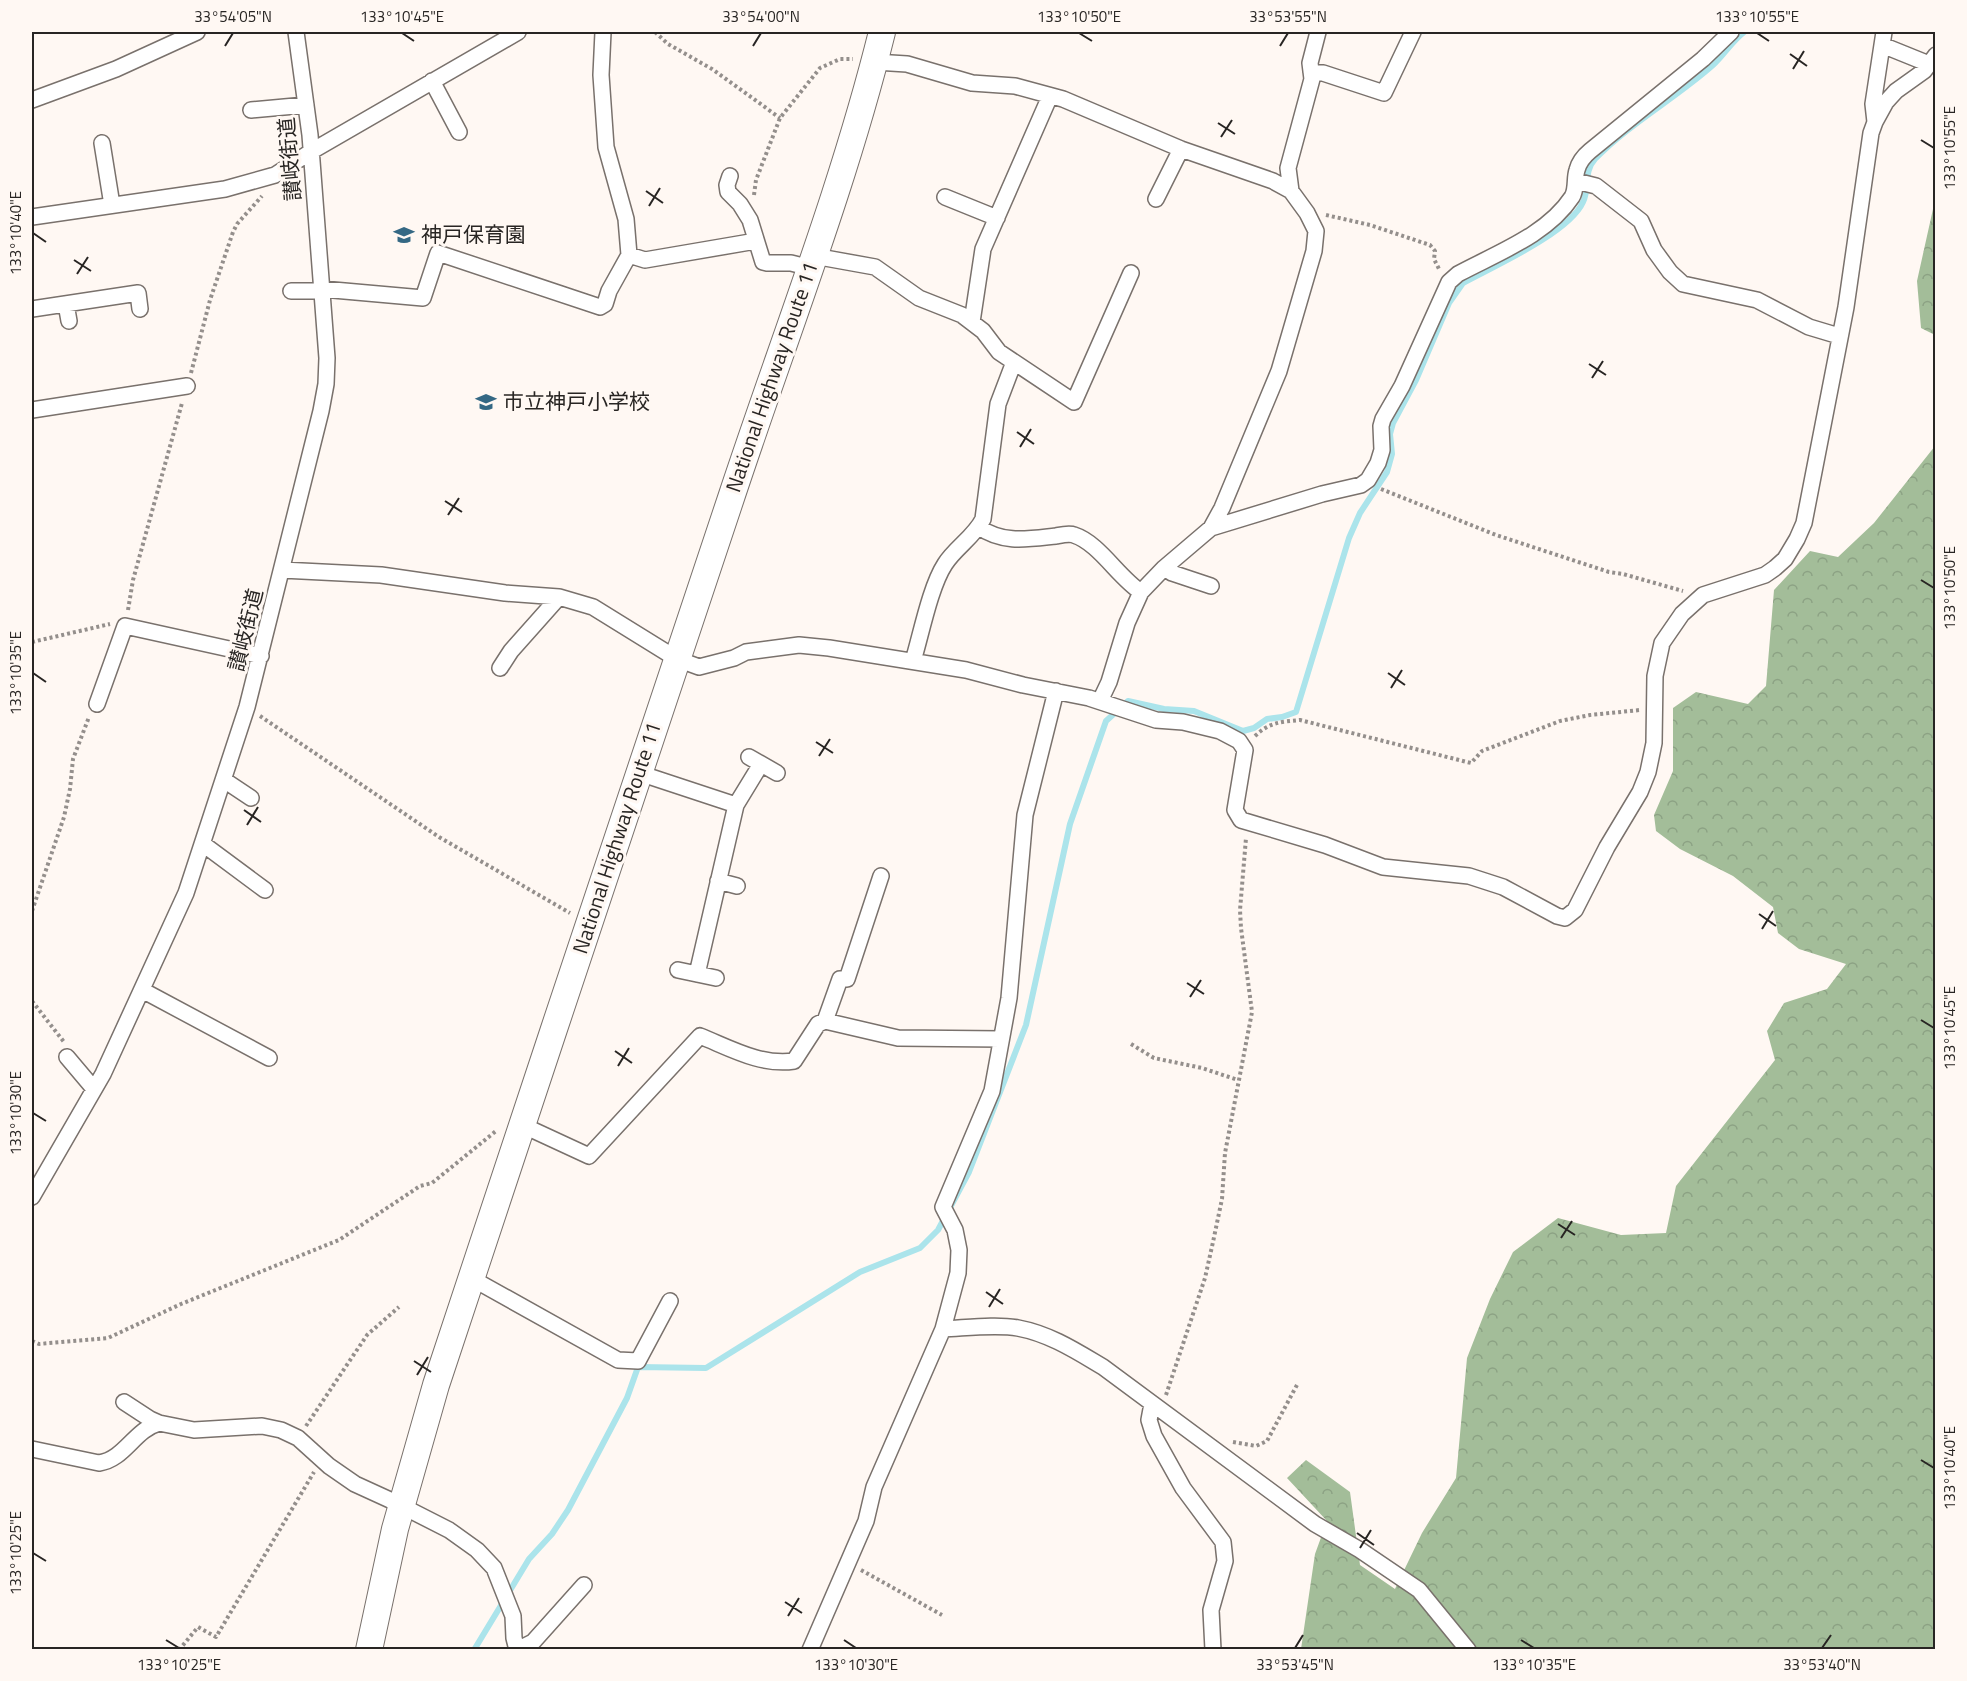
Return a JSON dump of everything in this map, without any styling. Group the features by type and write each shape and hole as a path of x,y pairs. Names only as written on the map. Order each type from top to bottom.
{"highway":[{"name":"National Highway Route 11","path":"369,1650 402,1506 436,1386 747,449 813,262 875,62 882,32"}],"street":[{"path":"32,100 116,69 197,32"},
{"name":"讃岐街道","path":"32,1197 94,1089 186,893 248,707 326,384 327,358 312,151 296,32"},
{"path":"291,291 322,290 423,298 438,253 600,307 605,304 609,291 629,255 626,219 606,147 601,75 603,32"},
{"path":"1211,528 1279,371 1314,251 1316,231 1291,191 1288,168 1312,79 1310,63 1318,32"},
{"path":"1311,72 1323,73 1384,93 1413,32"},
{"path":"1100,701 1109,682 1127,623 1141,592 1164,568 1211,528 1322,494 1361,485 1368,480 1378,463 1382,450 1383,419 1402,386 1449,282 1458,274 1525,238 1558,216 1575,194 1577,169 1582,159 1703,59 1731,32"},
{"path":"32,217 225,189 275,175 514,33"},
{"path":"282,570 381,575 505,593 559,597 593,607 677,659 699,667 734,658 746,652 799,645 829,648 966,670 1100,701 1156,720 1184,722 1220,731 1239,741 1245,750 1235,810 1241,820 1325,845 1383,867 1469,876 1503,887 1565,918 1575,910 1607,847 1640,792 1648,772 1653,743 1655,676 1662,643 1682,614 1703,595 1765,575 1785,559 1797,539 1804,522 1846,307 1871,133 1886,102 1896,91 1924,71 1932,59 1883,38 1873,104 1875,122"},
{"path":"875,62 907,64 972,83 1015,86 1050,96 1181,149 1273,181 1291,191"},
{"path":"432,81 459,132"},
{"path":"972,322 983,249 1050,96"},
{"path":"251,110 306,105"},
{"path":"102,143 112,206"},
{"path":"1156,199 1181,149"},
{"path":"730,176 727,185 728,192 740,204 750,220 763,262 813,262 875,267 919,298 962,315 983,331 999,352 1074,402 1131,273"},
{"path":"1576,181 1596,186 1641,221 1654,250 1670,272 1683,284 1757,300 1809,327 1839,336"},
{"path":"945,197 997,218"},
{"path":"629,255 645,260 756,241"},
{"path":"32,309 138,293 140,309"},
{"path":"66,304 69,321"},
{"path":"913,661 944,565 979,527 983,519 998,404 1014,362"},
{"path":"32,410 187,386"},
{"path":"979,527 991,536 1022,540 1072,534 1086,541 1131,586 1141,592"},
{"path":"1164,568 1172,573 1211,586"},
{"path":"500,668 511,651 559,597"},
{"path":"97,704 125,626 261,656"},
{"path":"810,1650 866,1521 874,1487 943,1329 958,1273 959,1250 955,1230 943,1207 992,1091 1009,998 1025,815 1056,691"},
{"path":"697,974 736,805 755,760 777,772"},
{"path":"639,773 736,805"},
{"path":"224,780 251,798"},
{"path":"203,844 265,890"},
{"path":"825,1021 840,979 847,979 881,876"},
{"path":"718,882 737,886"},
{"path":"678,970 716,978"},
{"path":"142,990 269,1058"},
{"path":"522,1125 589,1156 700,1036 762,1060 780,1063 794,1061 818,1024 825,1021 897,1038 1001,1039"},
{"path":"67,1057 94,1089"},
{"path":"471,1278 618,1360 638,1361 670,1300"},
{"path":"943,1329 1017,1328 1043,1335 1069,1346 1103,1367 1315,1524 1360,1550 1419,1590 1468,1650"},
{"path":"124,1402 159,1423 194,1430 262,1426 281,1430 298,1438 321,1459 355,1484 449,1530 477,1550 494,1568 513,1616 517,1650 533,1642 584,1585"},
{"path":"1156,1407 1149,1420 1154,1436 1183,1488 1223,1542 1225,1561 1211,1610 1213,1650"},
{"path":"32,1449 99,1463 114,1458 149,1426 159,1423"}],"path":[{"path":"655,32 668,44 712,69 780,118"},
{"path":"750,220 756,180 780,118 820,68 848,58 875,62"},
{"path":"1311,221 1327,215 1370,225 1430,245 1435,251 1434,258 1438,268 1449,282"},
{"path":"1368,480 1384,491 1496,535 1609,572 1703,595"},
{"path":"32,642 105,624 125,626"},
{"path":"1243,747 1265,727 1300,720 1471,763 1482,751 1560,721 1590,715 1641,710 1654,703"},
{"path":"32,911 64,817 73,759 92,709 97,704"},
{"path":"248,707 439,837 589,924"},
{"path":"1156,1407 1205,1278 1222,1199 1225,1153 1252,1012 1240,919 1247,822"},
{"path":"32,1001 68,1047 67,1057"},
{"path":"1131,1044 1154,1058 1202,1068 1238,1080"},
{"path":"32,1341 39,1344 108,1338 181,1304 316,1251 339,1240 420,1186 432,1183 510,1120 522,1125"},
{"path":"298,1438 367,1335 399,1307"},
{"path":"1232,1442 1256,1446 1267,1441 1298,1383"},
{"path":"179,1650 198,1627 216,1637 321,1459"},
{"path":"848,1563 942,1615"}],"green space":[{"path":"1935,200 1936,335 1921,328 1917,281"},
{"path":"1935,446 1935,1649 1301,1649 1315,1554 1327,1521 1287,1478 1306,1460 1350,1492 1360,1565 1395,1589 1422,1533 1456,1478 1467,1358 1490,1299 1513,1252 1558,1218 1621,1235 1666,1233 1676,1186 1775,1060 1767,1031 1784,1003 1827,989 1846,964 1799,949 1778,933 1773,907 1733,876 1680,849 1656,831 1654,815 1673,771 1673,708 1696,692 1748,704 1766,686 1774,590 1810,551 1838,557 1874,523"}],"waterway":[{"path":"474,1650 529,1559 552,1534 568,1510 627,1398 638,1367 706,1368 860,1272 920,1248 938,1230 969,1172 1026,1025 1070,824 1106,721 1128,701 1164,709 1194,711 1243,731 1254,728 1267,719 1296,712 1349,538 1360,513 1387,472 1392,454 1390,434 1393,423 1416,380 1449,303 1463,283 1547,237 1575,214 1585,197 1589,169 1595,159 1623,134 1713,65 1744,32"}],"place":[{"name":"神戸保育園","path":"404,235"},
{"name":"市立神戸小学校","path":"486,402"}]}
